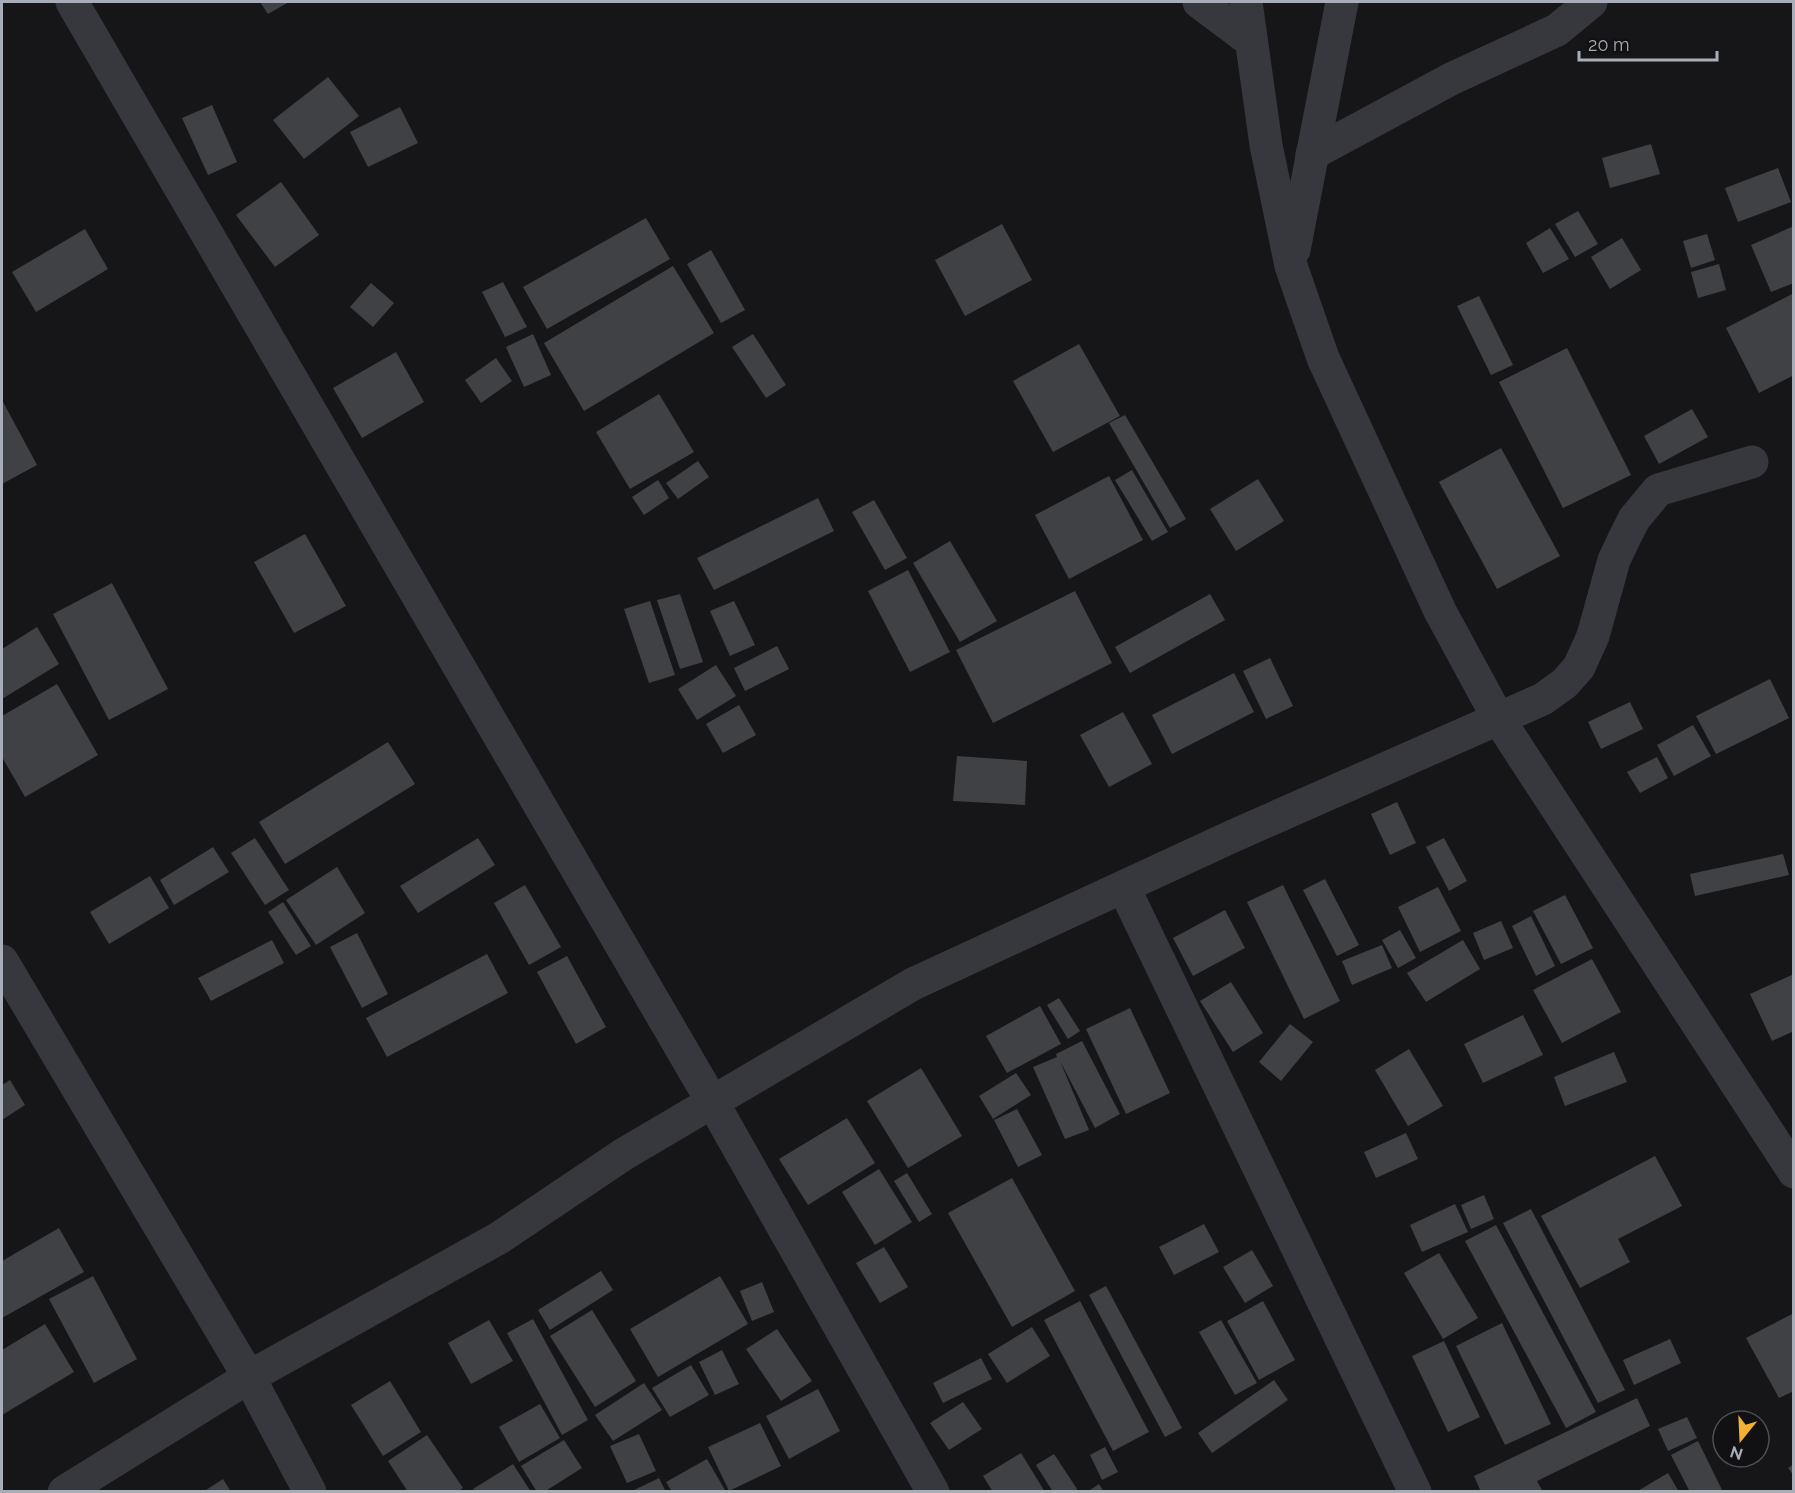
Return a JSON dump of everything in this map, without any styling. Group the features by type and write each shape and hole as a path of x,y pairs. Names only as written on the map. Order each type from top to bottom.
{"street":[{"path":"72,2 713,1103 933,1491"},
{"path":"1199,2 1251,41"},
{"path":"1246,2 1266,145 1291,266 1323,358 1440,611 1498,718 1794,1172"},
{"path":"1291,266 1342,2"},
{"path":"1312,154 1451,79 1557,30 1591,2"},
{"path":"64,1491 249,1377 498,1238 624,1154 913,984 1233,836 1543,699 1565,683 1579,667 1593,636 1614,560 1634,519 1658,490 1752,462"},
{"path":"1124,888 1416,1491"},
{"path":"2,961 249,1377 310,1491"}],"building":[{"path":"260,2 289,2 268,14"},
{"path":"328,77 359,116 304,159 273,120"},
{"path":"212,105 237,162 208,175 182,118"},
{"path":"400,107 418,143 368,167 350,132"},
{"path":"1651,144 1660,174 1610,188 1602,158"},
{"path":"1778,168 1791,202 1738,222 1725,188"},
{"path":"281,182 319,235 275,267 236,215"},
{"path":"1578,211 1598,244 1575,257 1555,224"},
{"path":"646,218 670,259 547,329 523,287"},
{"path":"1002,224 1032,280 965,316 935,260"},
{"path":"1794,226 1794,283 1771,292 1751,245"},
{"path":"1550,228 1569,259 1543,273 1526,243"},
{"path":"85,229 108,269 36,312 12,272"},
{"path":"1707,234 1715,260 1691,268 1683,241"},
{"path":"1622,238 1641,270 1610,289 1591,257"},
{"path":"711,250 745,310 721,323 687,264"},
{"path":"1719,264 1726,290 1698,298 1691,272"},
{"path":"673,266 714,333 584,411 544,343"},
{"path":"503,282 527,327 505,337 482,292"},
{"path":"371,283 394,303 373,327 350,307"},
{"path":"1794,293 1794,375 1759,393 1726,328"},
{"path":"1479,296 1513,365 1491,375 1457,306"},
{"path":"533,334 551,375 524,387 506,347"},
{"path":"753,334 786,385 766,398 732,347"},
{"path":"1079,344 1120,416 1053,452 1013,381"},
{"path":"1567,348 1631,475 1563,508 1499,382"},
{"path":"396,352 424,402 362,438 333,388"},
{"path":"496,358 512,381 481,403 465,380"},
{"path":"659,394 694,452 630,489 596,432"},
{"path":"2,400 37,465 2,484"},
{"path":"1692,409 1708,437 1659,464 1644,436"},
{"path":"1125,415 1186,519 1170,528 1109,423"},
{"path":"1501,448 1560,556 1497,589 1439,482"},
{"path":"698,461 709,477 678,499 666,483"},
{"path":"1132,470 1168,532 1152,541 1115,480"},
{"path":"1109,476 1143,540 1069,579 1035,515"},
{"path":"1258,479 1284,521 1236,551 1210,509"},
{"path":"658,480 669,498 644,515 632,497"},
{"path":"818,498 834,531 714,590 697,558"},
{"path":"874,500 907,558 885,570 852,512"},
{"path":"305,534 346,606 294,633 254,562"},
{"path":"950,541 997,621 960,642 913,563"},
{"path":"908,570 950,652 910,672 868,591"},
{"path":"112,583 168,689 109,720 53,614"},
{"path":"1075,591 1112,663 993,723 956,650"},
{"path":"680,594 703,662 680,669 657,600"},
{"path":"1210,594 1225,620 1130,673 1115,647"},
{"path":"650,601 675,675 649,683 624,609"},
{"path":"734,601 755,645 730,656 710,611"},
{"path":"37,627 59,664 2,699 2,649"},
{"path":"777,646 789,669 745,691 734,668"},
{"path":"1270,658 1293,706 1266,719 1243,671"},
{"path":"716,665 736,696 697,720 678,689"},
{"path":"1234,673 1254,712 1172,754 1152,715"},
{"path":"1770,679 1789,718 1716,754 1696,716"},
{"path":"57,684 98,755 25,797 2,757 2,716"},
{"path":"1630,702 1643,729 1601,749 1588,722"},
{"path":"739,705 756,735 723,753 706,724"},
{"path":"1123,712 1152,764 1109,787 1080,735"},
{"path":"1693,725 1711,756 1674,776 1657,745"},
{"path":"388,742 415,784 285,864 259,822"},
{"path":"957,756 1027,761 1025,805 953,801"},
{"path":"1657,757 1668,778 1640,793 1627,772"},
{"path":"1397,802 1416,843 1390,855 1371,814"},
{"path":"255,838 289,890 265,905 231,853"},
{"path":"478,838 495,865 418,913 400,886"},
{"path":"1444,838 1467,881 1449,891 1426,847"},
{"path":"213,847 229,872 174,905 160,880"},
{"path":"1783,854 1789,875 1695,896 1690,874"},
{"path":"337,867 365,913 316,945 286,900"},
{"path":"150,876 169,908 109,944 90,912"},
{"path":"1325,879 1359,945 1337,956 1303,890"},
{"path":"525,885 561,947 529,965 494,903"},
{"path":"1283,885 1340,1001 1304,1019 1247,902"},
{"path":"1438,887 1461,931 1420,952 1398,907"},
{"path":"1565,895 1593,948 1561,964 1533,911"},
{"path":"283,902 311,946 296,955 268,912"},
{"path":"1225,910 1245,948 1193,976 1173,938"},
{"path":"1531,916 1555,966 1536,976 1512,926"},
{"path":"1501,921 1513,948 1484,960 1473,933"},
{"path":"1400,930 1416,958 1398,968 1382,940"},
{"path":"357,933 388,994 362,1008 330,947"},
{"path":"272,940 284,963 211,1001 198,978"},
{"path":"1463,940 1480,969 1426,1002 1407,973"},
{"path":"1382,945 1392,968 1352,985 1342,961"},
{"path":"487,954 508,993 387,1057 366,1018"},
{"path":"567,956 606,1027 576,1044 537,972"},
{"path":"1592,959 1621,1012 1562,1043 1533,990"},
{"path":"1794,974 1794,1031 1772,1041 1750,994"},
{"path":"1231,982 1263,1033 1233,1052 1200,1001"},
{"path":"1059,998 1080,1031 1068,1039 1047,1005"},
{"path":"1040,1006 1061,1044 1007,1073 986,1036"},
{"path":"1130,1008 1170,1093 1126,1114 1086,1029"},
{"path":"1523,1015 1543,1055 1483,1083 1464,1044"},
{"path":"1290,1024 1313,1042 1281,1081 1259,1062"},
{"path":"1082,1041 1120,1114 1095,1128 1060,1061 1089,1130 1065,1139 1033,1067 1057,1057 1056,1054"},
{"path":"1409,1049 1443,1106 1408,1126 1375,1070"},
{"path":"1614,1052 1627,1082 1565,1106 1554,1077"},
{"path":"921,1068 962,1136 908,1168 867,1101"},
{"path":"1016,1073 1031,1095 993,1119 979,1096"},
{"path":"10,1080 25,1105 2,1120 2,1085"},
{"path":"1017,1109 1042,1155 1018,1167 994,1120"},
{"path":"847,1118 875,1163 808,1205 779,1159"},
{"path":"1406,1133 1418,1159 1376,1178 1364,1152"},
{"path":"1655,1156 1682,1206 1618,1239 1630,1262 1580,1288 1541,1216"},
{"path":"879,1169 912,1222 875,1245 842,1192"},
{"path":"907,1173 932,1214 919,1222 894,1181"},
{"path":"1012,1178 1075,1291 1012,1327 948,1213"},
{"path":"1484,1195 1494,1219 1471,1229 1461,1205"},
{"path":"1455,1204 1468,1232 1422,1252 1410,1225"},
{"path":"1531,1209 1625,1390 1598,1403 1503,1223"},
{"path":"1204,1224 1219,1252 1174,1275 1159,1247"},
{"path":"1496,1225 1596,1412 1566,1428 1465,1241"},
{"path":"59,1228 84,1272 2,1318 2,1261"},
{"path":"884,1247 908,1287 880,1303 856,1263"},
{"path":"1252,1250 1273,1286 1245,1303 1223,1267"},
{"path":"1439,1253 1478,1318 1443,1339 1404,1273"},
{"path":"601,1271 613,1290 550,1330 538,1310"},
{"path":"93,1276 137,1359 94,1383 49,1299"},
{"path":"720,1276 748,1324 658,1377 630,1329"},
{"path":"762,1282 774,1312 752,1321 740,1291"},
{"path":"1106,1286 1182,1428 1165,1437 1089,1295"},
{"path":"1080,1301 1149,1432 1113,1451 1044,1320"},
{"path":"1263,1301 1295,1360 1259,1380 1227,1321"},
{"path":"592,1310 636,1381 595,1407 550,1336"},
{"path":"1794,1313 1794,1391 1779,1398 1746,1338"},
{"path":"533,1319 588,1420 562,1435 507,1333"},
{"path":"489,1320 513,1361 471,1384 448,1343"},
{"path":"1221,1320 1257,1383 1235,1395 1199,1332"},
{"path":"1502,1323 1551,1424 1505,1445 1456,1346"},
{"path":"45,1324 74,1372 2,1415 2,1350"},
{"path":"1032,1327 1050,1356 1007,1383 988,1354"},
{"path":"777,1329 812,1381 781,1401 746,1349"},
{"path":"1670,1339 1681,1363 1634,1385 1623,1360"},
{"path":"1444,1341 1480,1417 1448,1432 1412,1356"},
{"path":"722,1350 739,1384 715,1395 699,1362"},
{"path":"981,1358 992,1379 943,1403 933,1383"},
{"path":"691,1365 709,1395 670,1417 652,1388"},
{"path":"1274,1380 1288,1400 1212,1453 1198,1433"},
{"path":"390,1381 421,1432 383,1456 351,1405"},
{"path":"644,1383 662,1410 613,1441 595,1415"},
{"path":"818,1389 840,1431 789,1459 766,1416"},
{"path":"1637,1398 1650,1426 1537,1481 1542,1490 1539,1492 1481,1492 1474,1476"},
{"path":"963,1402 982,1429 949,1450 930,1423"},
{"path":"540,1404 560,1438 519,1462 499,1427"},
{"path":"1687,1417 1697,1438 1668,1451 1658,1429"},
{"path":"760,1423 781,1466 729,1491 708,1447"},
{"path":"639,1434 656,1471 627,1483 610,1446"},
{"path":"427,1435 463,1488 457,1492 408,1492 388,1461"},
{"path":"564,1440 582,1468 544,1492 537,1492 521,1466"},
{"path":"1698,1441 1723,1492 1690,1492 1671,1455"},
{"path":"1105,1447 1118,1472 1102,1480 1090,1455"},
{"path":"1021,1453 1045,1492 993,1492 983,1476"},
{"path":"1054,1454 1077,1489 1074,1492 1053,1492 1036,1465"},
{"path":"707,1459 725,1490 672,1492 666,1482"},
{"path":"513,1464 531,1492 474,1492 473,1489"},
{"path":"1794,1464 1794,1476 1788,1468"},
{"path":"1668,1473 1679,1492 1636,1492"},
{"path":"659,1478 666,1492 630,1492"},
{"path":"223,1479 231,1492 203,1492"},
{"path":"1099,1484 1104,1492 1087,1492"}]}
